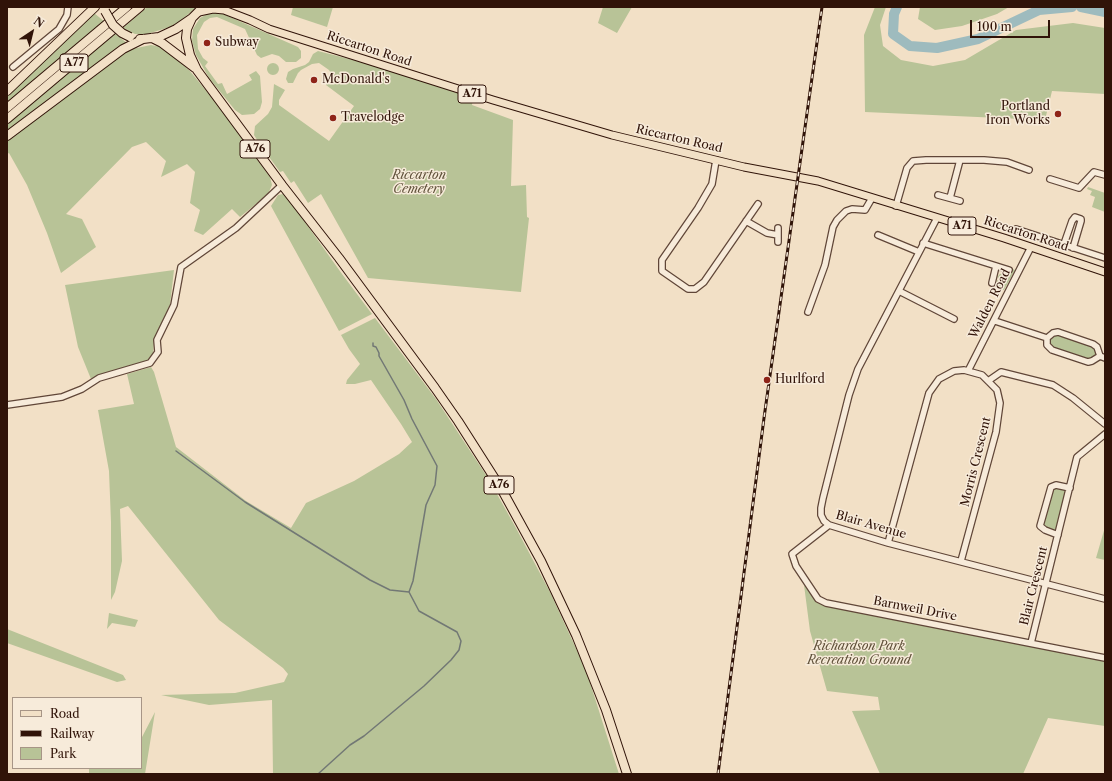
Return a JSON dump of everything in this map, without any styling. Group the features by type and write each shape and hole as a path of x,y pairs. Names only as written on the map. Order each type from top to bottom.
{"highway":[{"name":"A77","path":"7,91 95,7"},
{"name":"A77","path":"7,108 127,7"},
{"name":"A77","path":"7,120 140,7"},
{"path":"104,9 113,25 122,33 130,37 144,39 159,37 176,29 192,18 201,9"},
{"name":"A76","path":"192,18 187,29 186,38 190,55 198,70 282,185 339,258 435,388 502,490 542,561 576,635 606,710 627,774"},
{"name":"A76","path":"152,38 162,43 198,70"},
{"name":"A77","path":"7,136 123,49 144,39"}],"main road":[{"name":"Riccarton Road","path":"232,7 250,20"},
{"name":"Riccarton Road","path":"201,9 224,10 269,29 493,100 612,135 716,160 818,181 1031,247 1105,272"}],"street":[{"path":"13,67 59,29 67,15 68,7"},
{"path":"716,160 712,184 662,260 662,271 688,289 695,289 704,282 758,204"},
{"path":"950,198 960,160"},
{"path":"896,206 907,168 913,161 984,160 1007,162 1028,170"},
{"path":"1050,179 1079,188 1094,172 1105,175"},
{"path":"7,405 62,397 82,389 99,378 150,363 158,352 157,340 174,305 181,267 236,228 282,185"},
{"path":"938,195 960,201"},
{"path":"808,312 826,265 833,226 846,211 852,209 865,210 872,198"},
{"name":"Riccarton Road","path":"1064,244 1072,220 1075,217 1081,219 1073,248"},
{"name":"Blair Avenue","path":"936,218 858,369 849,395 821,508 821,515 824,521 829,525 888,543 1105,599"},
{"path":"746,221 767,233 778,235"},
{"path":"778,228 778,242"},
{"name":"Riccarton Road","path":"1016,229 1105,258"},
{"path":"878,235 919,252"},
{"path":"923,243 1008,270"},
{"name":"Walden Road","path":"968,371 995,321 1031,247"},
{"path":"992,282 996,266"},
{"path":"899,291 954,319"},
{"path":"995,321 1047,338"},
{"path":"1058,332 1093,344 1097,347 1102,357 1088,362 1052,350 1047,345 1047,338 1053,333 1058,332"},
{"path":"888,543 928,393 939,379 954,371 968,371"},
{"name":"Morris Crescent","path":"961,561 996,432 1000,403 997,390 982,375 968,371"},
{"path":"988,381 1001,372 1053,385 1073,398 1105,424"},
{"name":"Blair Crescent","path":"1031,643 1078,457 1105,434"},
{"name":"Blair Crescent","path":"1058,535 1045,530 1040,526 1051,487 1056,485 1070,488"},
{"name":"Barnweil Drive","path":"829,525 792,554 796,566 818,599 826,603 1105,658"}],"green space":[{"path":"147,7 197,7 179,22 170,27 147,34 135,34 123,28"},
{"path":"293,7 333,7 327,27 291,15"},
{"path":"603,7 632,7 617,33 598,23"},
{"path":"875,7 886,7 880,25 883,46 901,60 933,66 965,60 1016,30 1073,23 1105,28 1105,94 1052,91 1045,120 865,112 864,35"},
{"path":"920,7 1009,7 997,14 962,26 935,30 918,19"},
{"path":"94,13 105,22 7,104 7,95"},
{"path":"209,13 221,13 298,47 301,51 301,58 296,62 286,62 279,56 272,54 261,58 257,55 245,29 217,17 210,18 204,22 197,35 198,49 203,58 208,62 205,66 218,84 222,83 227,94 252,80 249,75 256,71 260,76 262,102 260,109 254,114 242,115 235,110 209,78 196,55 192,41 193,29 200,18"},
{"path":"114,33 127,43 7,132 7,124"},
{"path":"151,45 161,47 189,70 214,100 270,177 272,185 268,194 240,217 232,209 203,235 194,231 200,210 190,203 195,172 187,164 161,177 166,161 146,142 132,147 66,214 82,219 96,247 61,273 47,233 27,185 9,153 7,154 7,139 127,50"},
{"name":"Riccarton Cemetery","path":"318,51 365,63 473,98 472,105 513,120 511,186 526,185 527,217 529,218 521,292 368,278 321,194 308,203 294,181 291,183 283,171 280,172 254,135 255,126 268,114 272,107 274,84 285,90 279,100 279,105 329,141 354,106 326,85 332,75 329,70 319,63 312,64 301,70 293,83 288,83 286,79 288,72 305,65 309,62 313,54"},
{"path":"273,63 277,65 279,69 277,73 273,75 269,73 267,69 269,65"},
{"path":"1088,187 1105,193 1105,212 1092,207 1095,197 1090,195 1092,191 1087,189"},
{"path":"283,194 287,197 372,314 339,331 271,206 278,195"},
{"path":"1011,268 1015,270 1004,290 995,287 997,280 1003,284 1005,282 1003,277 1000,279 997,277 1000,274 1007,272"},
{"path":"174,270 170,305 154,342 153,355 147,361 91,379 78,347 65,285"},
{"path":"375,318 436,399 488,478 516,528 550,592 586,670 619,774 273,774 272,700 209,705 161,695 235,693 284,682 288,674 283,668 219,620 128,506 120,509 122,561 115,592 111,600 111,522 109,471 98,410 134,404 127,374 151,367 154,372 176,447 246,501 291,528 306,503 354,481 399,454 412,442 371,380 355,384 346,384 347,380 360,364 341,335"},
{"path":"1057,334 1091,345 1096,352 1095,356 1088,360 1054,349 1050,342 1053,335"},
{"path":"1054,489 1063,489 1067,493 1057,529 1054,531 1046,528 1044,525 1051,493"},
{"path":"1105,527 1105,560 1096,558"},
{"name":"Richardson Park Recreation Ground","path":"804,585 815,600 823,605 1105,660 1105,726 1048,718 1023,774 880,774 852,711 880,710 878,697 827,691 810,631"},
{"path":"109,613 138,620 135,627 112,623 107,629"},
{"path":"7,629 123,675 126,680 117,682 7,643"},
{"path":"155,712 145,774 89,774 89,769 142,769 142,737"}],"waterway":[{"path":"897,7 894,14 893,34 910,46 937,48 978,39 1039,10 1072,7"},
{"path":"1081,7 1105,12"},
{"path":"373,343 373,346 376,347 379,356 404,400 412,419 437,466 435,485 426,505 413,581 409,592"},
{"path":"176,451 245,502 370,580 390,590 409,592 419,611 457,632 461,641 459,650 451,660 424,686 364,736 350,745 318,774"}],"railway":[{"path":"718,774 764,418 822,7"}],"place":[{"name":"Subway","path":"207,43"},
{"name":"McDonald's","path":"314,80"},
{"name":"Portland Iron Works","path":"1058,114"},
{"name":"Travelodge","path":"333,118"},
{"name":"Hurlford","path":"767,380"}]}
